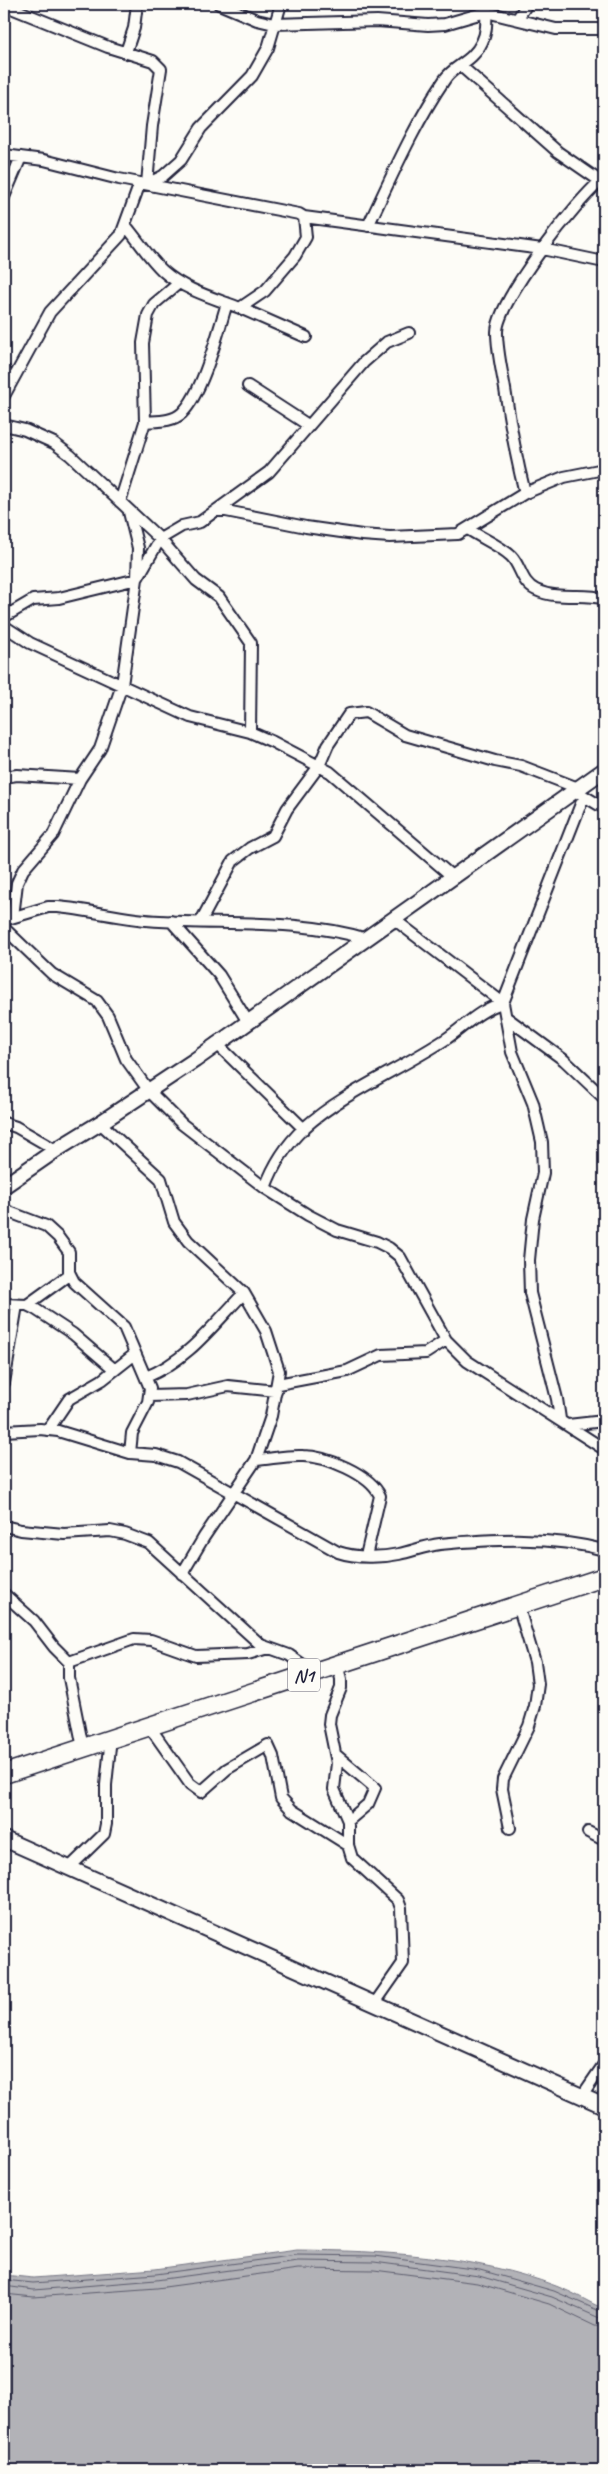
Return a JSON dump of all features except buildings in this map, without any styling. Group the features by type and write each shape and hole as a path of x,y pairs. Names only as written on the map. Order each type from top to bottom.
{"highway":[{"name":"N1","path":"4,1774 604,1577"}],"street":[{"path":"126,52 134,28 137,4"},
{"path":"219,4 257,20 274,24 377,20 428,26 444,24 486,8 556,29 604,29"},
{"path":"143,184 163,176 181,160 201,128 252,76 268,48 281,4"},
{"path":"518,18 527,4"},
{"path":"4,5 153,61 161,69 143,184 126,226 112,246 83,274 50,312 4,396"},
{"path":"368,226 399,163 446,77 470,59 486,34 486,8"},
{"path":"461,66 558,152 602,180 542,249 515,288 504,310 497,332 510,427 525,493"},
{"path":"4,155 44,160 143,184 300,214 304,217 542,249 604,262"},
{"path":"4,197 21,157"},
{"path":"240,308 265,291 295,256 306,237 304,217"},
{"path":"126,226 158,265 179,282 306,337"},
{"path":"120,502 145,422 143,343 148,315 154,304 179,282"},
{"path":"145,422 165,421 181,414 192,398 210,360 227,303"},
{"path":"4,617 33,600 59,598 137,579 160,538 182,526 200,522 269,472 308,424 364,362 387,342 409,333"},
{"path":"4,369 11,382"},
{"path":"248,386 308,424"},
{"path":"4,425 25,430 54,443 70,455 160,538 196,580 219,597 251,643 250,732"},
{"path":"215,511 252,515 315,528 390,537 452,534 468,529 525,493 564,477 604,469"},
{"path":"6,925 17,883 23,870 53,835 80,779 100,749 122,685 137,579 138,548 129,511"},
{"path":"468,529 509,555 529,586 536,590 565,597 596,596 604,599"},
{"path":"4,626 30,643 190,717 250,732 319,766 454,878"},
{"path":"202,921 233,861 250,848 273,836 286,809 319,766 328,745 349,714 366,712 405,735 495,761 521,766 578,791 604,808"},
{"path":"4,1186 56,1150 149,1092 216,1043 578,791 604,770"},
{"path":"4,777 18,775 80,779"},
{"path":"564,1422 530,1293 529,1260 533,1219 543,1173 542,1142 533,1103 512,1052 503,1003 578,791"},
{"path":"6,925 48,907 58,907 171,921 202,921 326,929 367,939"},
{"path":"395,920 503,1003"},
{"path":"171,921 219,975 248,1022"},
{"path":"6,925 52,974 89,995 104,1008 126,1059 149,1092 182,1124 265,1188 308,1215 337,1230 389,1248 400,1257 446,1340 467,1361 604,1449"},
{"path":"265,1188 284,1152 304,1128 335,1106 446,1039 489,1007 503,1003"},
{"path":"507,1018 564,1060 604,1098"},
{"path":"216,1043 304,1128"},
{"path":"4,1123 16,1127 56,1150"},
{"path":"100,1123 161,1179 174,1222 188,1242 244,1293 266,1331 274,1352 278,1371 277,1388 271,1416 256,1460 204,1537 182,1574"},
{"path":"4,1210 46,1226 58,1237 69,1252 70,1274 74,1282 124,1327 150,1388 138,1426 132,1433 130,1453"},
{"path":"4,1383 22,1305 70,1274"},
{"path":"146,1377 180,1360 244,1293"},
{"path":"4,1304 22,1305 73,1334 115,1370"},
{"path":"149,1396 187,1395 228,1386 277,1388 347,1371 381,1355 426,1353 446,1340"},
{"path":"48,1430 68,1399 115,1370 135,1354"},
{"path":"564,1422 602,1422 592,1440"},
{"path":"4,1432 48,1430 130,1453 156,1456 178,1462 338,1552 350,1556 396,1555 416,1548 440,1544 549,1539 604,1550"},
{"path":"256,1460 303,1456 345,1467 362,1476 377,1490 380,1496 366,1556"},
{"path":"4,1526 22,1530 64,1534 97,1531 125,1534 149,1543 261,1645 289,1655 313,1672"},
{"path":"4,1594 30,1616 70,1662 70,1678 84,1748"},
{"path":"510,1828 502,1789 503,1779 529,1726 535,1706 538,1684 536,1662 518,1605"},
{"path":"70,1662 134,1639 151,1640 196,1656 248,1654 268,1648"},
{"path":"337,1664 341,1678 341,1688 330,1715 329,1724 337,1773 334,1789 348,1821 348,1845 352,1858 398,1900 401,1908 403,1963 375,2003"},
{"path":"149,1726 190,1784 201,1792 227,1769 268,1745 275,1764 281,1798 292,1810 348,1845"},
{"path":"69,1868 104,1834 106,1824 106,1785 112,1738"},
{"path":"335,1754 375,1788 368,1804 348,1821"},
{"path":"588,1832 604,1840"},
{"path":"4,1839 604,2106"},
{"path":"582,2096 604,2064"}],"water":[{"path":"297,2250 395,2254 461,2261 493,2267 556,2286 604,2309 604,2470 4,2470 4,2275 33,2278 155,2269"}]}
